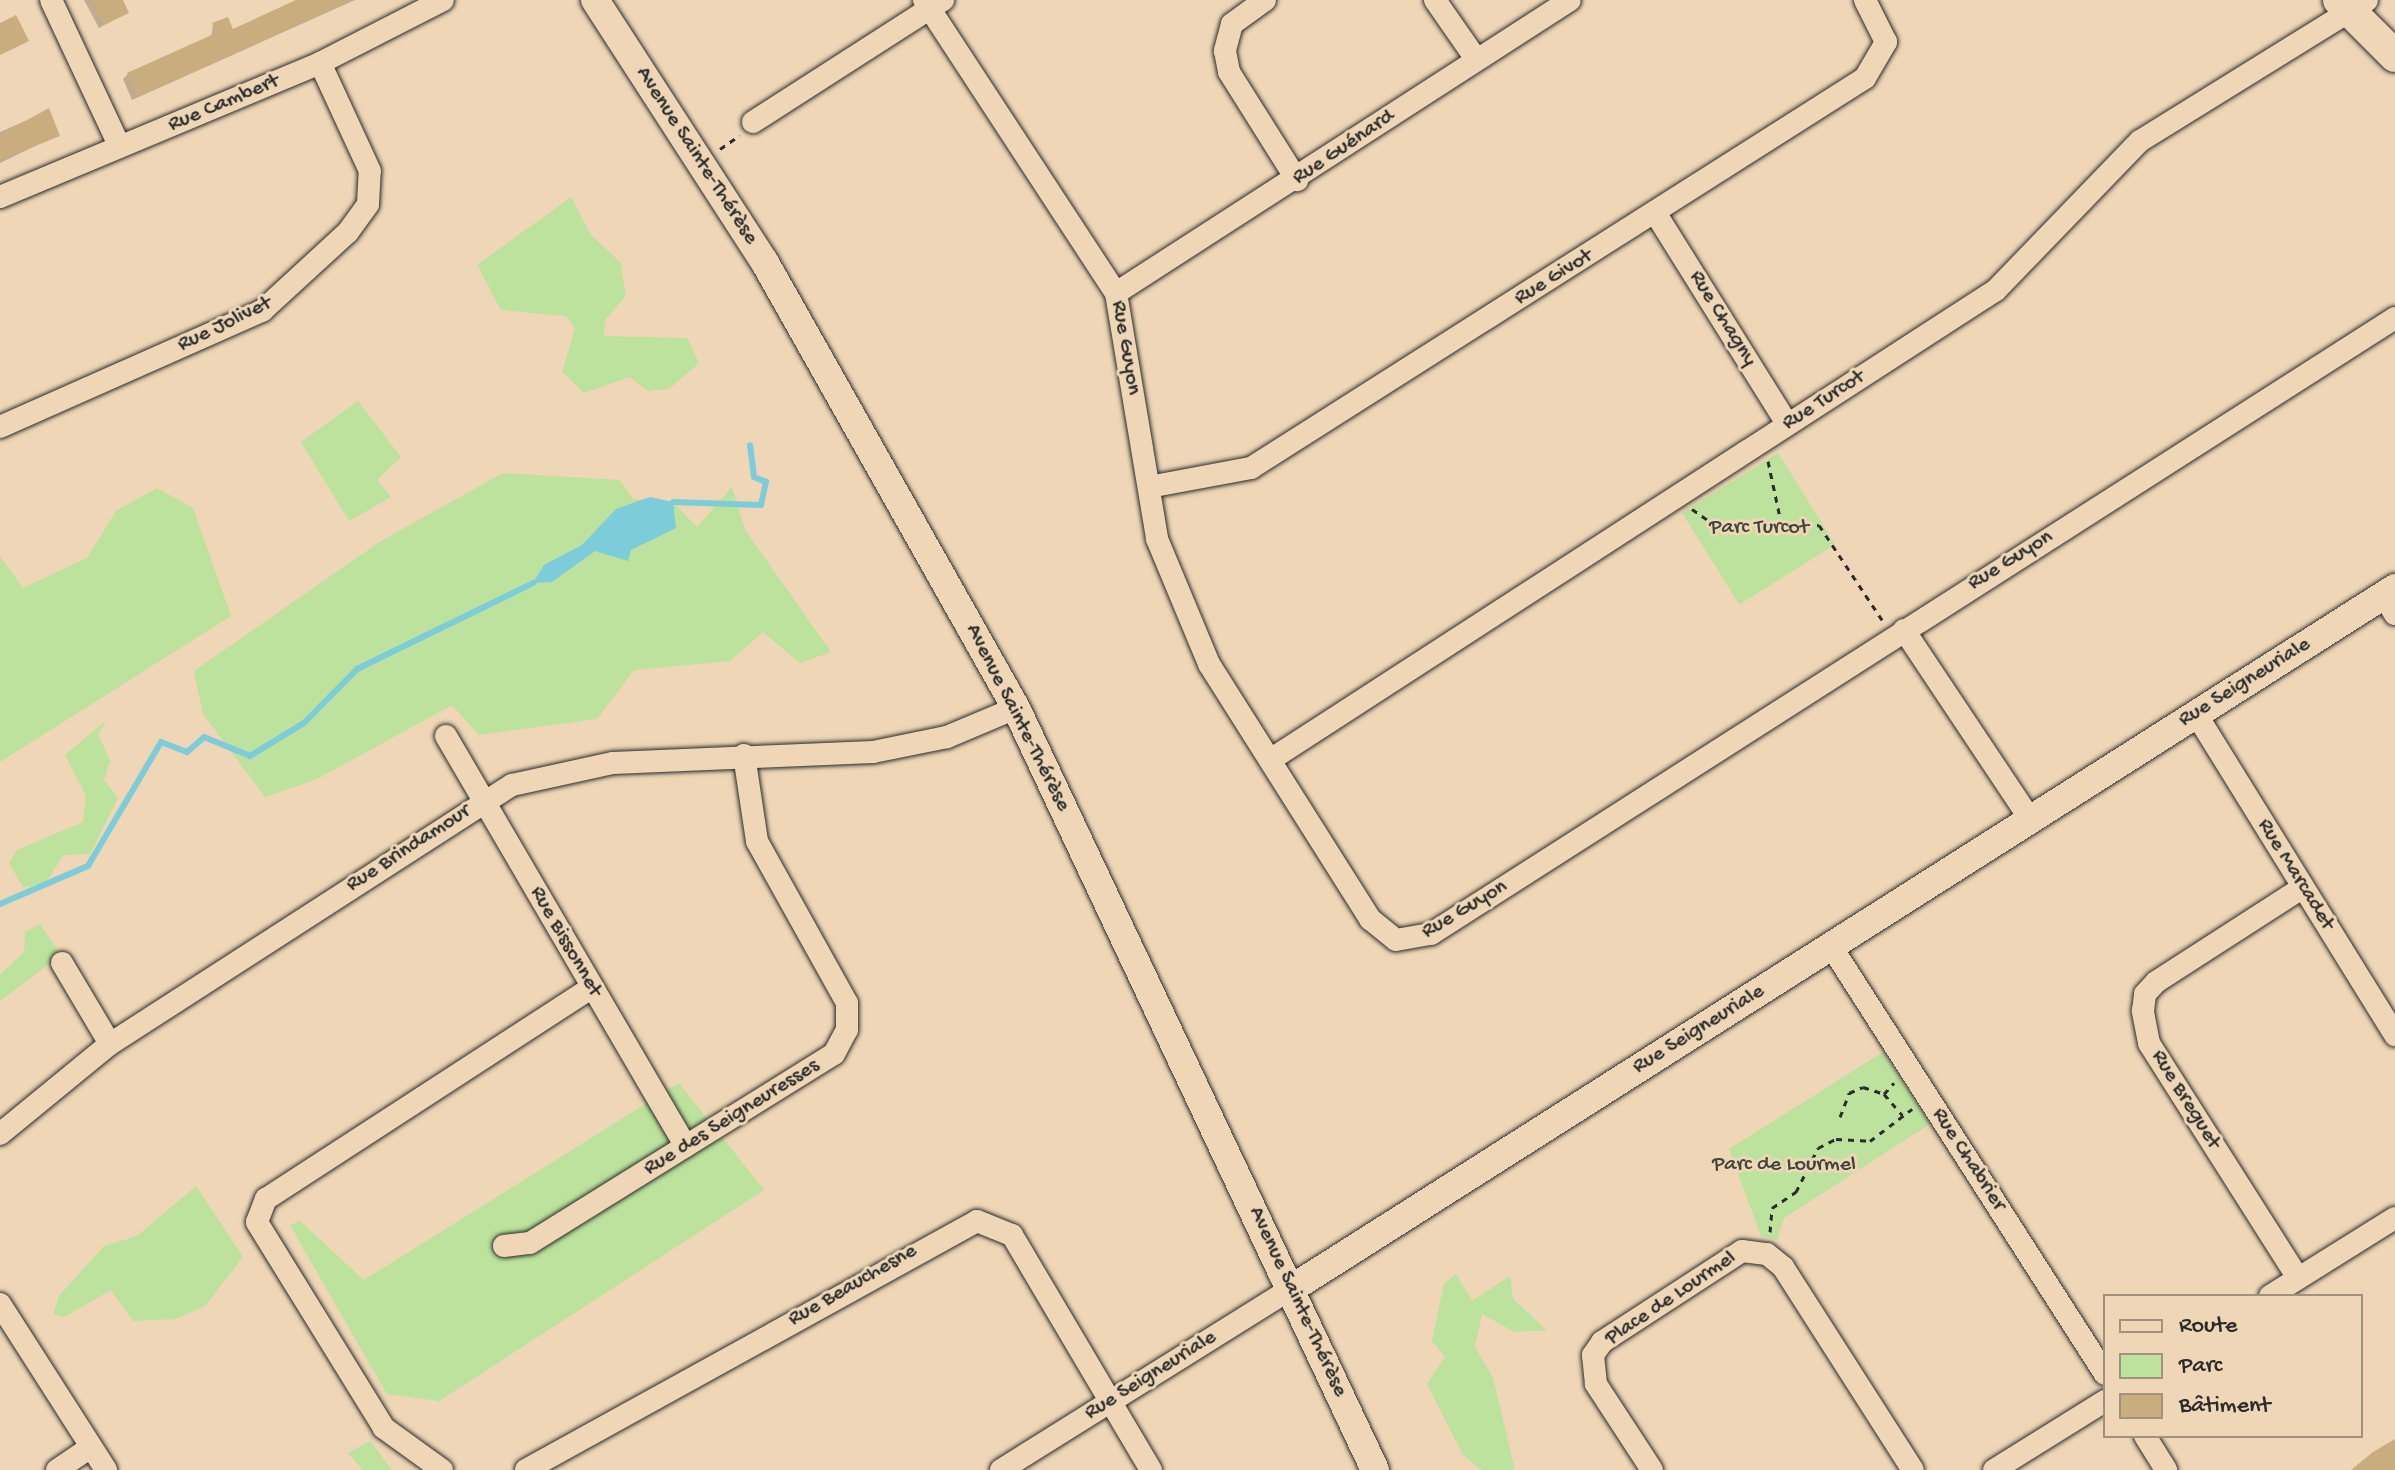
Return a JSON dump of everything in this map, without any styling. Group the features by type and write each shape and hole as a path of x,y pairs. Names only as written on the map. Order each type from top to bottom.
{"main road":[{"path":"2352,3 2395,56"}],"street":[{"path":"51,0 120,147"},
{"name":"Rue Cambert","path":"0,197 320,63 443,0"},
{"name":"Avenue Sainte-Thérèse","path":"595,0 824,363 1016,708 1375,1470"},
{"path":"1265,0 1232,24 1225,51 1229,72 1297,180"},
{"path":"1435,0 1476,59"},
{"name":"Rue Guénard","path":"1116,293 1297,180 1476,59 1570,0"},
{"name":"Rue Givot","path":"1149,487 1251,468 1656,214 1865,78 1886,42 1865,0"},
{"path":"753,122 932,3"},
{"name":"Rue Guyon","path":"932,3 1116,293 1149,487 1178,601 1270,760 1380,934 1413,941 2395,318"},
{"name":"Rue Turcot","path":"1270,760 1996,290 2140,141 2352,3"},
{"name":"Rue Jolivet","path":"0,427 262,311 348,232 368,204 370,171 320,63"},
{"name":"Rue Chagny","path":"1656,214 1780,430"},
{"name":"Rue Seigneuriale","path":"1001,1470 2196,714 2391,599"},
{"path":"1898,633 2030,819"},
{"name":"Rue Brindamour","path":"0,1134 110,1044 484,801 573,768 914,746 1016,708"},
{"name":"Rue Marcadet","path":"2196,714 2395,1035"},
{"name":"Rue Bissonnet","path":"446,736 686,1146"},
{"name":"Rue des Seigneuresses","path":"504,1246 530,1243 834,1054 847,1030 847,1003 757,841 744,755"},
{"name":"Rue Breguet","path":"2298,1278 2149,1043 2143,1011 2145,994 2156,982 2302,888"},
{"name":"Rue Chabrier","path":"1831,946 2103,1371"},
{"path":"62,963 110,1044"},
{"path":"442,1470 384,1428 257,1222 278,1191 591,988"},
{"path":"2273,1294 2395,1218"},
{"name":"Rue Beauchesne","path":"526,1470 977,1221 1012,1235 1109,1403"},
{"name":"Place de Lourmel","path":"1652,1470 1596,1384 1593,1355 1742,1251 1767,1254 1783,1267 1913,1470"},
{"path":"0,1304 106,1470"},
{"path":"1994,1470 2103,1402"},
{"path":"1109,1403 1151,1470"},
{"path":"2146,1438 2166,1470"},
{"path":"57,1470 91,1447"}],"path":[{"path":"699,161 753,122"},
{"path":"1780,430 1767,471 1781,522"},
{"path":"1771,528 1781,522 1819,525 1898,633"},
{"path":"1840,1117 1849,1093 1863,1087 1884,1094 1902,1115"},
{"path":"1767,1254 1772,1208 1796,1192 1818,1148 1836,1139 1870,1141 1928,1099"}],"green space":[{"path":"571,197 591,235 621,263 626,296 605,320 604,336 687,338 699,363 669,389 648,391 630,377 584,393 562,372 575,329 566,316 501,310 477,265"},
{"path":"358,401 401,457 377,480 391,497 349,521 301,442"},
{"name":"Parc Turcot","path":"1778,453 1835,545 1739,604 1682,513"},
{"path":"503,473 620,480 633,499 673,502 697,527 732,487 745,530 831,652 800,663 763,632 730,661 634,670 597,719 479,735 452,705 317,779 265,797 203,714 194,671 381,541"},
{"path":"157,488 193,508 231,616 0,762 0,556 23,588 87,558 116,511"},
{"path":"107,720 98,734 110,761 104,780 118,798 90,854 64,855 43,886 23,887 9,863 17,850 83,822 86,796 65,755"},
{"path":"40,924 61,955 0,1001 0,975 24,952 25,932"},
{"name":"Parc de Lourmel","path":"1883,1052 1930,1124 1784,1218 1777,1240 1761,1236 1729,1149"},
{"path":"679,1083 764,1190 439,1401 387,1394 290,1225 300,1221 364,1280"},
{"path":"196,1186 243,1257 205,1306 175,1319 133,1321 111,1290 64,1317 53,1314 59,1296 104,1246 137,1236"},
{"path":"1456,1274 1472,1301 1510,1276 1513,1299 1547,1330 1515,1332 1482,1314 1475,1347 1493,1378 1515,1470 1482,1470 1463,1455 1427,1384 1445,1357 1432,1341 1444,1284"},
{"path":"370,1441 392,1470 363,1470 348,1453"}],"water":[{"path":"650,497 673,502 676,528 631,550 628,561 595,551 552,582 533,583 544,565 582,545 616,509"}],"building":[{"path":"92,0 123,0 129,13 104,25"},
{"path":"296,0 352,0 138,97 127,73 216,33 212,23 228,17 233,29"},
{"path":"16,15 29,41 0,55 0,23"},
{"path":"49,108 60,136 0,160 0,135"},
{"path":"2395,1439 2395,1470 2351,1470 2373,1452"}],"waterway":[{"path":"673,502 761,505 766,482 754,477 750,445"},
{"path":"0,904 88,866 161,742 187,752 204,737 250,756 304,723 357,669 533,583"}]}
